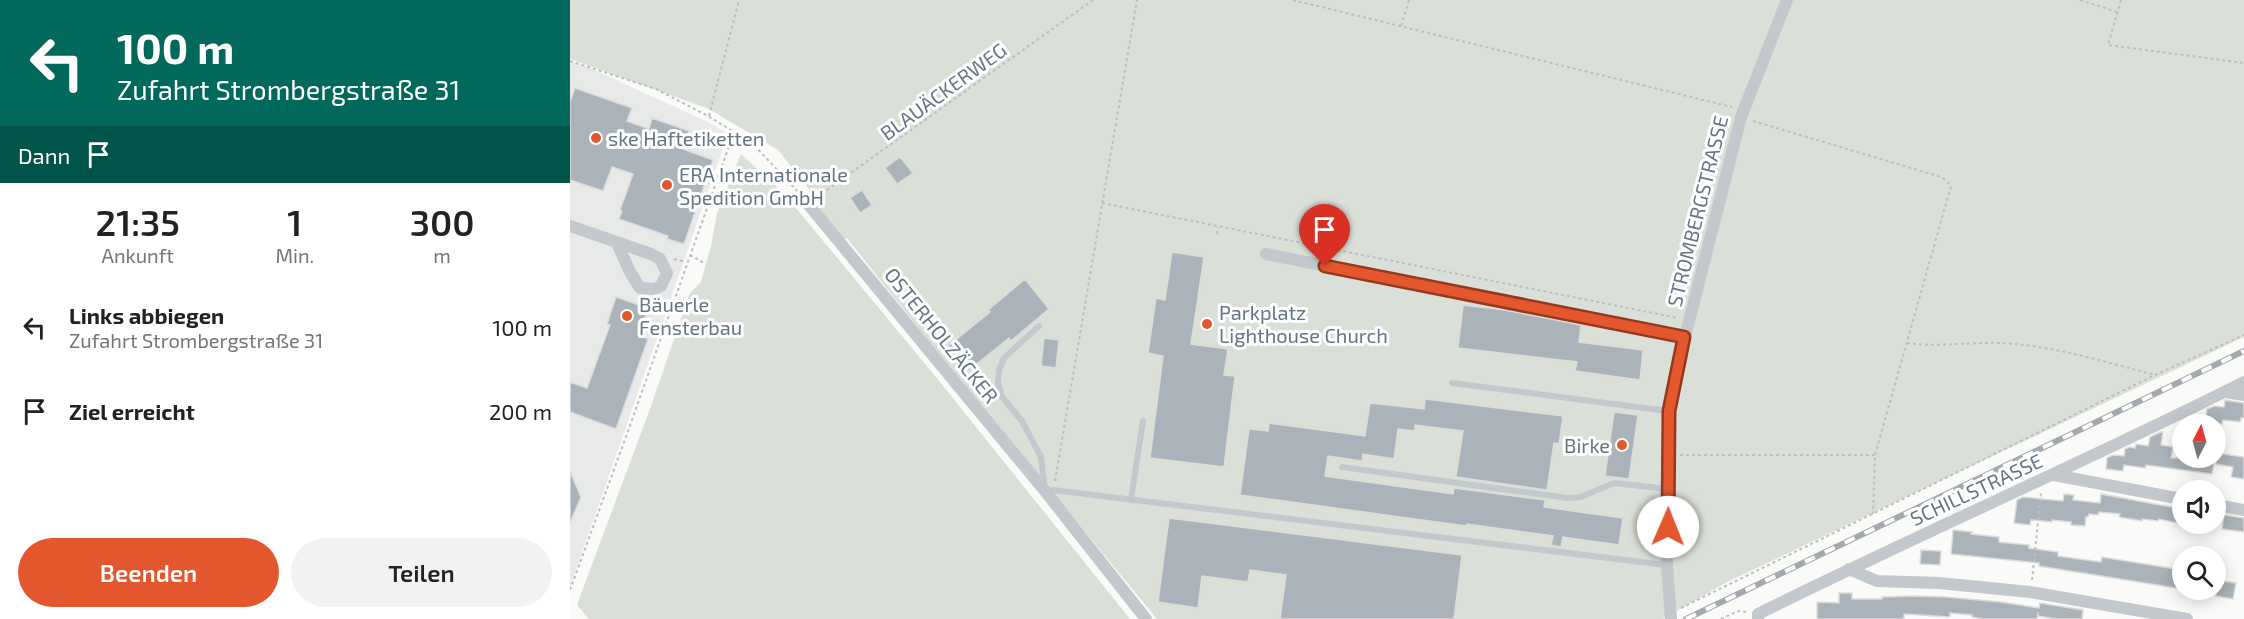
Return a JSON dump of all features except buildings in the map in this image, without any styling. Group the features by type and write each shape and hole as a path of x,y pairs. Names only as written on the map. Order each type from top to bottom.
{"street":[{"name":"STROMBERGSTRASSE","path":"1671,616 1667,566 1669,411 1684,337 1742,113 1787,0"},
{"name":"OSTERHOLZÄCKER","path":"808,204 1049,491 1146,619"},
{"path":"570,226 617,243 660,259 667,273 661,286 654,290 640,288 617,243"},
{"path":"1266,254 1684,337"},
{"name":"SCHILLSTRASSE","path":"1758,616 1849,569 2048,478 2244,382"},
{"path":"2225,392 2244,395"},
{"path":"2048,478 2172,497"},
{"path":"2226,507 2244,510"},
{"path":"1849,569 1877,581 1939,583 2030,592 2187,619"}],"lane":[{"name":"OSTERHOLZÄCKER","path":"1039,326 1004,358 999,370 998,383 1002,397 1022,421 1041,457 1049,491"},
{"path":"1452,383 1669,411"},
{"path":"1131,500 1143,421"},
{"path":"1342,467 1567,498 1581,497 1614,483 1669,489"},
{"path":"1049,491 1667,566"}],"path":[{"path":"708,116 739,0"},
{"name":"BLAUÄCKERWEG","path":"808,204 1093,0"},
{"path":"1049,491 1137,0"},
{"path":"1293,0 1742,113 1947,180 1951,186 1875,455 1873,514"},
{"path":"1401,26 1409,0"},
{"path":"2080,0 2117,12"},
{"path":"2121,0 2108,45 2244,63"},
{"path":"570,62 656,89 708,116 752,143 783,174 808,204"},
{"path":"570,590 624,445 734,132"},
{"path":"1102,203 1689,321"},
{"path":"1217,234 1218,227"},
{"path":"690,254 706,264"},
{"path":"1671,616 2155,375 2244,335"},
{"path":"1907,343 2014,344 2073,354 2155,375"},
{"path":"1670,455 1875,455"},
{"path":"2030,592 2048,478"},
{"path":"1721,619 1738,611 1758,616"}],"shaded area":[{"path":"570,0 2244,0 2244,337 1727,582 1663,619 1157,619 930,343 847,238 840,242 808,204 816,198 778,150 709,109 570,59"},
{"path":"570,61 708,122 728,134 570,587"},
{"path":"741,154 782,192 806,220 940,382 1130,619 589,619 577,605 651,406 690,293 701,282 717,213"}],"railway":[{"path":"1686,619 2244,351"}],"place":[{"name":"ske Haftetiketten","path":"596,138"},
{"name":"ERA Internationale Spedition GmbH","path":"667,185"},
{"name":"Bäuerle Fensterbau","path":"627,316"},
{"name":"Parkplatz Lighthouse Church","path":"1207,324"},
{"name":"Birke","path":"1622,445"}],"route":[{"path":"1325,266 1684,337 1669,411 1668,527"}]}
